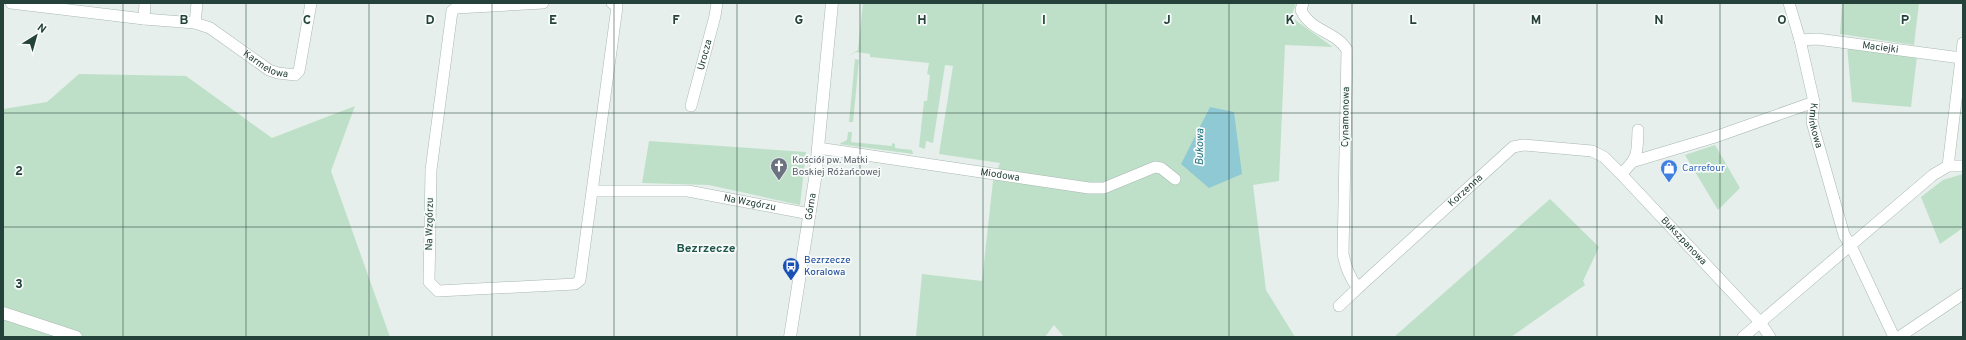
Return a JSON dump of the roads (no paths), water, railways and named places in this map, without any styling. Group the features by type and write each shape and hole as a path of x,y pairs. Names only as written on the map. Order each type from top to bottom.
{"street":[{"name":"Karmelowa","path":"11,3 144,19 195,22 210,28 273,72 295,75 299,71 311,3"},
{"path":"144,19 145,3"},
{"path":"195,22 197,3"},
{"name":"Na Wzgórzu","path":"543,3 456,8 452,11 431,175 429,282 438,291 575,284 580,280 594,191 617,6 612,3"},
{"name":"Urocza","path":"691,106 714,21 716,3"},
{"name":"Górna","path":"790,337 810,214 832,3"},
{"name":"Cynamonowa","path":"1303,3 1301,10 1306,21 1343,44 1347,50 1343,254 1346,268 1351,279 1358,288"},
{"name":"Kminkowa","path":"1789,3 1800,40 1814,102 1812,122 1844,235 1851,246 1894,337"},
{"name":"Maciejki","path":"1800,40 1817,39 1961,58"},
{"path":"1948,166 1963,43"},
{"path":"1621,174 1635,161 1715,137 1814,102"},
{"path":"1635,161 1638,150 1638,130"},
{"name":"Korzenna","path":"1339,306 1513,147 1523,145 1592,151"},
{"name":"Miodowa","path":"818,148 1089,188 1104,188 1155,167 1161,168 1175,179"},
{"name":"Bukszpanowa","path":"1592,151 1604,157 1621,174 1760,322 1770,337"},
{"path":"1743,337 1933,175 1948,166 1963,166"},
{"name":"Na Wzgórzu","path":"594,191 688,191 810,214"},
{"path":"1899,337 1963,294"},
{"path":"3,313 76,337"}],"water":[{"name":"Bukowa","path":"1210,107 1234,112 1242,174 1209,188 1181,164"}],"place":[{"name":"Kościół pw. Matki Boskiej Różańcowej","path":"779,181"},
{"name":"Carrefour","path":"1669,183"},
{"name":"Bezrzecze Koralowa","path":"791,281"}],"district":[{"name":"Bezrzecze","path":"706,249"}]}
